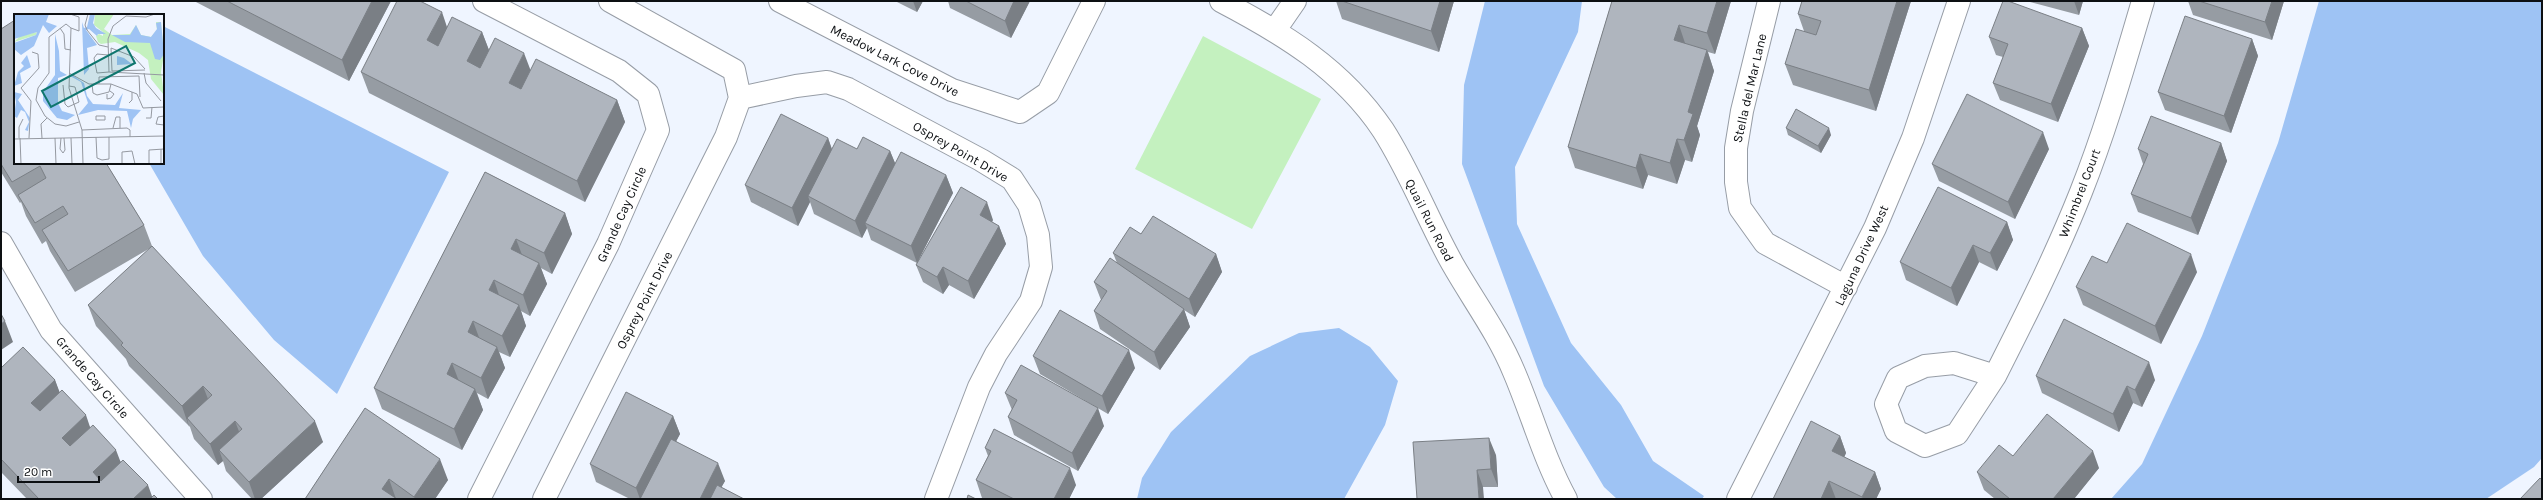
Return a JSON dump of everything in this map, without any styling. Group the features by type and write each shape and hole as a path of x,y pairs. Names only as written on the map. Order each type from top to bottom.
{"street":[{"name":"Grande Cay Circle","path":"479,499 608,244 658,130 648,94 619,70 484,1"},
{"path":"610,1 734,70 740,98"},
{"name":"Meadow Lark Cove Drive","path":"780,1 952,90 1020,112 1048,93 1094,1"},
{"name":"Quail Run Road","path":"1221,1 1275,30 1314,57 1340,78 1383,130 1452,264 1502,346 1534,429 1566,499"},
{"path":"1275,30 1295,1"},
{"name":"Stella del Mar Lane","path":"1769,1 1742,111 1736,148 1736,182 1740,208 1764,243 1846,288"},
{"name":"Laguna Drive West","path":"1738,499 1875,228 1913,138 1959,1"},
{"name":"Whimbrel Court","path":"1995,376 1954,363 1925,366 1898,378 1886,404 1896,431 1925,446 1957,434 1995,376 2044,280 2081,192 2116,93 2142,1"},
{"name":"Osprey Point Drive","path":"544,499 726,137 740,98 796,86 828,82 848,89 981,160 1012,179 1029,205 1038,235 1041,267 1031,301 996,354 979,387 936,499"},
{"name":"Grande Cay Circle","path":"1,243 51,330 201,499"}],"green space":[{"path":"1203,36 1321,99 1252,229 1135,169"}],"water":[{"path":"1485,1 1582,1 1578,32 1515,167 1517,224 1571,343 1621,405 1653,461 1704,496 1702,499 1617,499 1604,487 1544,386 1462,164 1464,85"},
{"path":"2319,1 2542,1 2542,458 2534,467 2486,499 2111,499 2142,464 2202,336 2278,143"},
{"path":"164,27 449,172 337,394 274,340 203,256 150,164 164,164"},
{"path":"1339,328 1370,347 1398,381 1385,425 1344,499 1137,499 1142,478 1171,432 1250,356 1299,333"}],"building":[{"path":"227,1 372,1 342,60"},
{"path":"397,1 420,1 442,12 427,40 438,46 452,17 482,32 467,61 480,68 495,38 524,53 509,83 521,89 536,59 617,100 577,181 361,72"},
{"path":"966,1 1014,1 1005,21"},
{"path":"1342,1 1440,1 1431,31"},
{"path":"1612,1 1717,1 1707,33 1679,25 1674,40 1707,50 1688,112 1693,114 1684,140 1677,139 1670,163 1640,154 1636,168 1568,147"},
{"path":"1802,1 1897,1 1869,90 1785,64 1796,29 1816,35 1821,21 1798,14"},
{"path":"2003,1 2008,1 2082,28 2051,104 1993,83 2008,44 1989,37"},
{"path":"2199,1 2272,1 2265,22"},
{"path":"2185,16 2252,39 2224,116 2158,92"},
{"path":"14,21 14,164 107,164 144,225 68,271 42,230 68,214 63,206 35,223 18,195 46,178 40,166 12,182 1,164 1,29"},
{"path":"1967,94 2043,132 2008,202 1932,164"},
{"path":"1796,109 1829,128 1818,146 1786,128"},
{"path":"781,114 828,138 792,208 745,185"},
{"path":"2151,116 2221,143 2191,218 2131,194 2148,154 2138,149"},
{"path":"863,137 890,151 855,221 808,196 837,139 857,149"},
{"path":"901,152 946,175 911,246 865,223"},
{"path":"485,172 565,213 544,253 516,239 511,249 539,263 523,295 494,280 489,290 519,305 502,336 473,321 468,332 497,347 481,378 452,363 447,374 475,389 454,429 374,388"},
{"path":"961,187 987,202 980,215 999,226 968,281 943,267 937,277 916,265"},
{"path":"1938,187 2007,222 1990,253 1973,245 1951,288 1900,262"},
{"path":"1153,216 1216,254 1189,299 1113,253 1130,227 1141,234"},
{"path":"2127,223 2191,254 2155,326 2076,287 2092,256 2107,263"},
{"path":"152,246 315,421 249,482 219,450 242,429 235,421 210,444 187,418 212,395 203,386 182,406 121,345 123,343 88,305"},
{"path":"1110,258 1184,309 1154,352 1094,311 1107,291 1094,282"},
{"path":"1060,310 1129,350 1102,396 1033,356"},
{"path":"1,314 5,321 1,324"},
{"path":"2064,319 2149,362 2135,390 2127,386 2113,414 2036,376"},
{"path":"23,347 55,380 31,403 40,411 62,390 86,415 62,438 70,446 93,425 116,450 93,472 101,481 123,460 148,485 133,499 39,499 1,459 1,368"},
{"path":"1021,365 1098,408 1072,453 1008,417 1017,400 1005,393"},
{"path":"626,392 673,416 636,488 590,464"},
{"path":"365,408 440,459 414,497 389,479 382,489 397,499 305,499"},
{"path":"2047,414 2093,451 2053,499 2010,499 1977,472 1999,445 2013,456"},
{"path":"1811,421 1840,436 1832,451 1875,472 1862,497 1829,481 1821,499 1773,499"},
{"path":"994,429 1070,468 1054,499 1014,499 976,480 991,451 985,448"},
{"path":"1489,438 1491,469 1477,470 1479,499 1417,499 1413,442"},
{"path":"671,439 718,463 700,499 640,499"},
{"path":"2540,478 2542,480 2542,499 2520,499"},
{"path":"717,485 744,499 710,499"},
{"path":"154,495 158,499 150,499"},
{"path":"968,495 976,499 967,499"}]}
